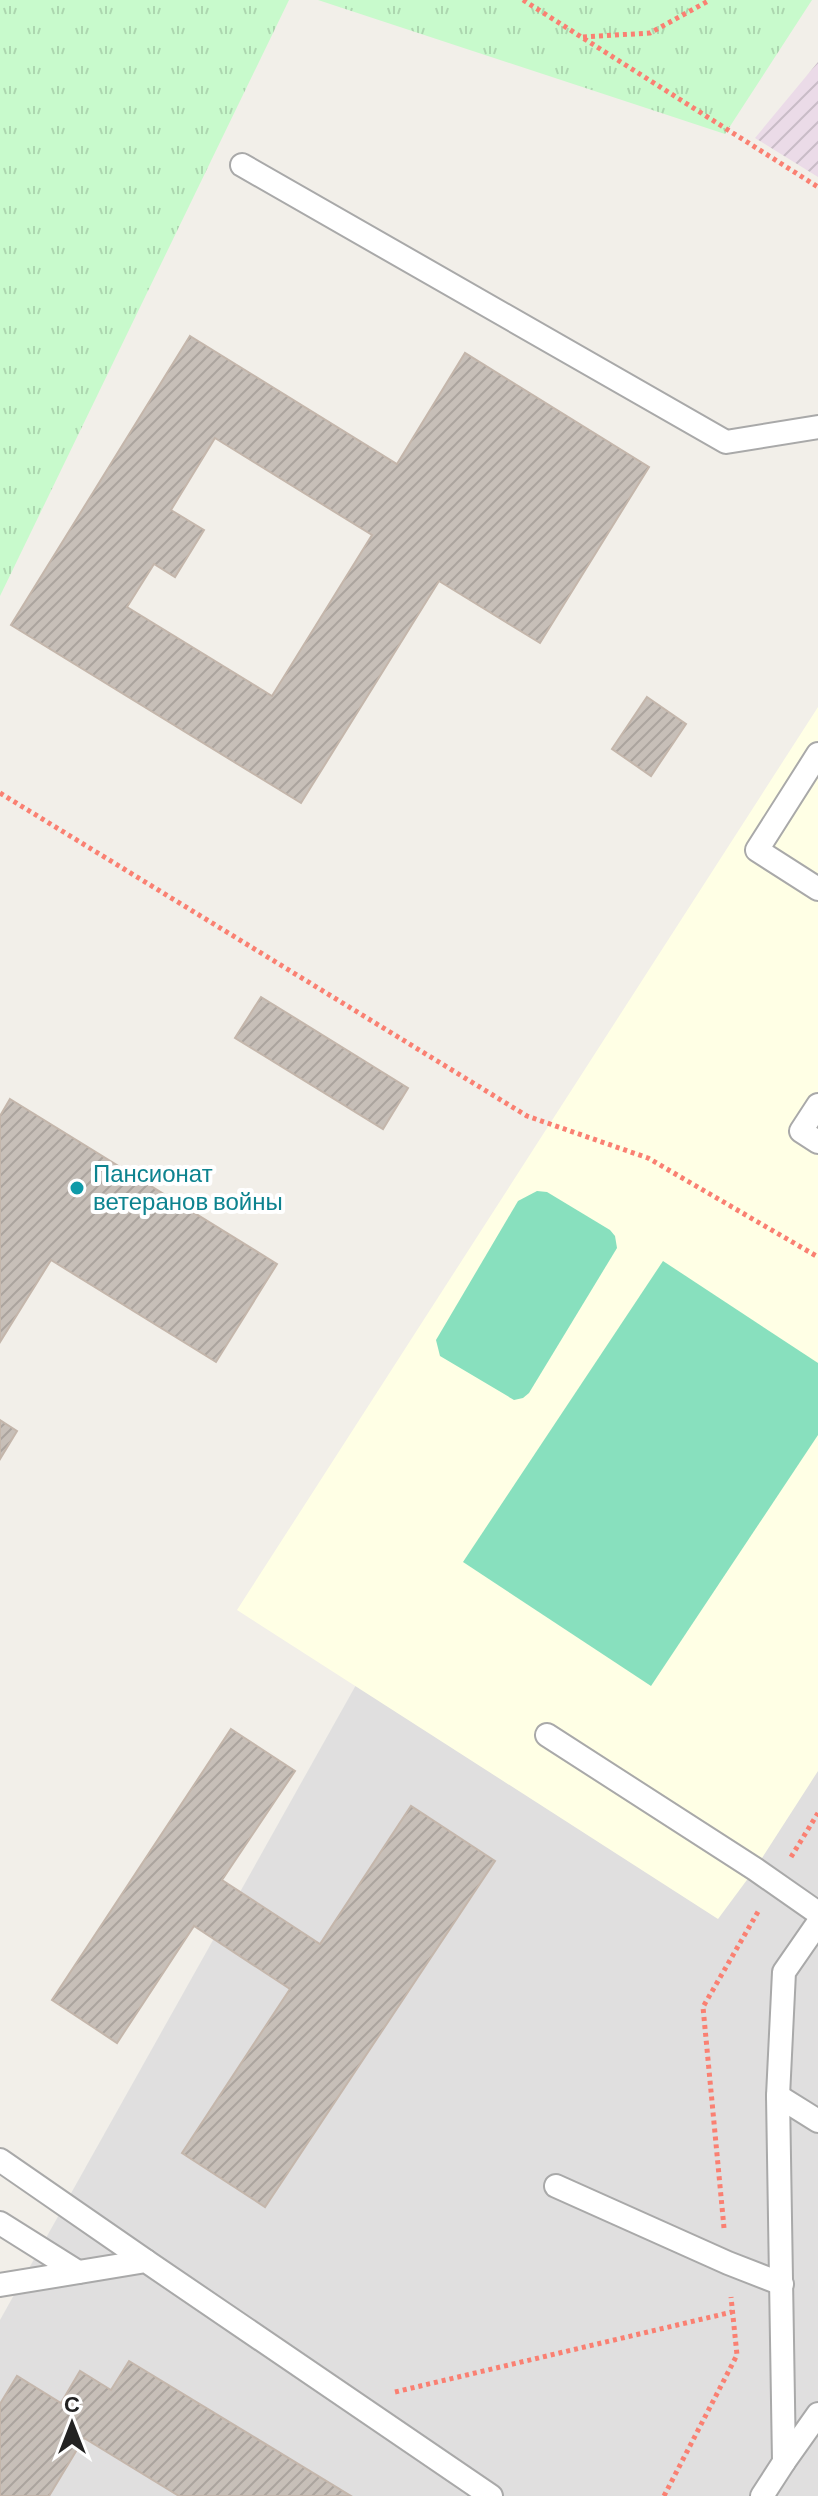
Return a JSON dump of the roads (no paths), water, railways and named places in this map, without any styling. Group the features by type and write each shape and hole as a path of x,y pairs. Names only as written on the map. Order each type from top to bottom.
{"lane":[{"path":"242,165 726,442 818,427"},
{"path":"818,754 757,850 818,889"},
{"path":"818,1105 801,1131 818,1142"},
{"path":"547,1735 818,1913"},
{"path":"784,2462 778,2096 784,1972 818,1923"},
{"path":"778,2096 818,2121"},
{"path":"0,2160 491,2496"},
{"path":"556,2186 782,2284"},
{"path":"0,2223 78,2272"},
{"path":"0,2285 146,2261"},
{"path":"762,2496 818,2414"}],"place":[{"name":"Пансионат ветеранов войны","path":"77,1188"}]}
